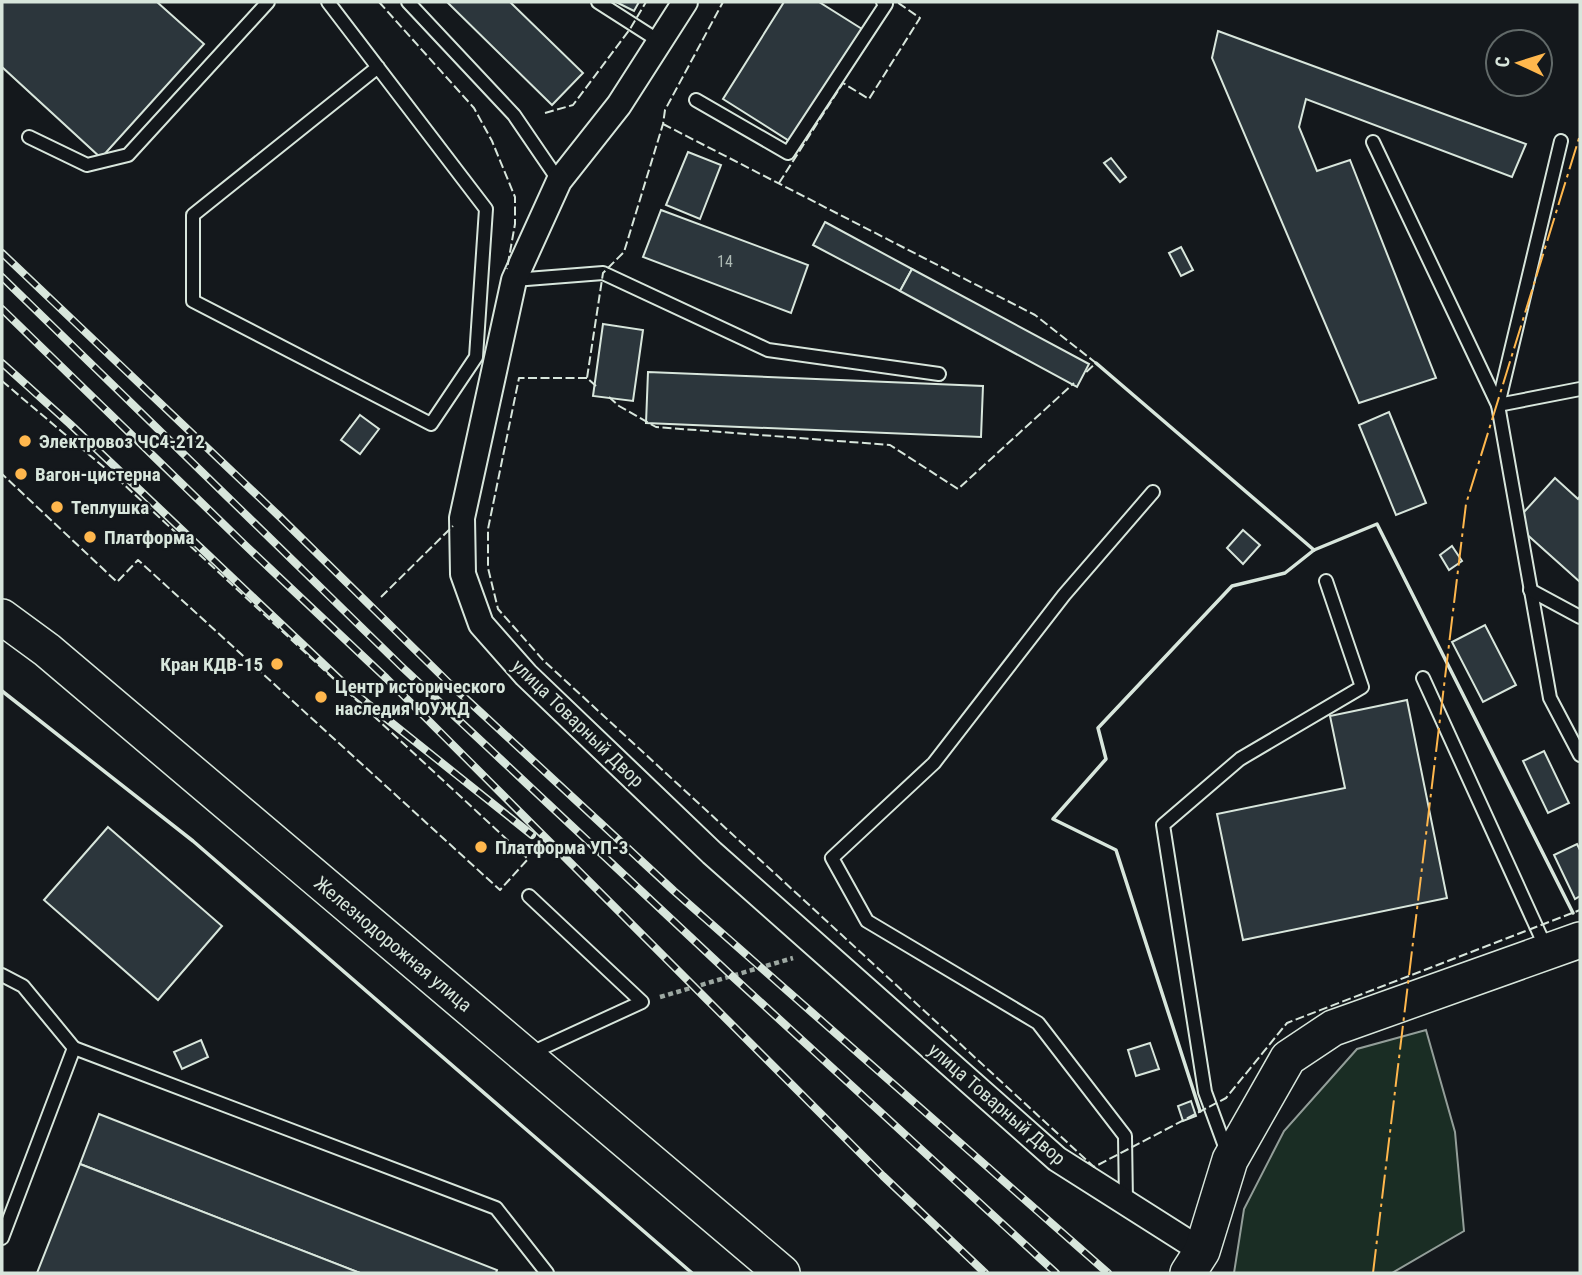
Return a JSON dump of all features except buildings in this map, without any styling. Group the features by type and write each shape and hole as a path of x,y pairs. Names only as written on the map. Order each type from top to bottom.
{"main road":[{"name":"Железнодорожная улица","path":"2,617 47,650 782,1273"},
{"path":"1200,1266 1230,1160 1288,1058 1333,1028 1580,940"}],"street":[{"name":"улица Товарный Двор","path":"685,2 620,105 559,181 514,279 462,518 463,574 481,624 536,684 712,853 1057,1159 1126,1203 1200,1266"}],"lane":[{"path":"29,137 87,164 128,155 268,2"},
{"path":"328,2 378,67 486,209 476,357 431,424 193,301 193,215 378,67"},
{"path":"408,2 514,115 559,181"},
{"path":"598,2 659,41"},
{"path":"696,100 788,153 886,4 883,2"},
{"path":"1498,405 1561,141"},
{"path":"1373,142 1498,405 1550,698 1580,755"},
{"path":"514,279 603,273 768,350 939,374"},
{"path":"1498,405 1580,389"},
{"path":"1126,1203 1125,1136 1038,1023 867,921 832,858 934,763 1064,595 1153,492"},
{"path":"1230,1160 1205,1092 1163,825 1240,759 1362,687 1326,581"},
{"path":"1530,590 1580,617"},
{"path":"1423,678 1547,950"},
{"path":"526,1056 642,1002 530,896"},
{"path":"2,975 23,986 74,1048 495,1208 547,1273"},
{"path":"2,1238 74,1048"}],"path":[{"path":"642,1002 821,950"}],"green space":[{"path":"1426,1030 1455,1132 1464,1231 1392,1273 1234,1273 1244,1209 1284,1131 1357,1049"}],"railway":[{"path":"2,253 279,516 449,683 674,891 1108,1273"},
{"path":"2,277 401,666 732,976 1056,1273"},
{"path":"2,309 386,678 883,1176 985,1273"},
{"path":"2,363 353,692 532,835"}],"fence":[{"path":"379,2 474,108 492,141 515,197 515,224 507,269"},
{"path":"545,113 573,105 630,29 646,2"},
{"path":"596,386 587,378 603,273 624,252 665,110 723,2"},
{"path":"779,183 843,83 869,99 920,18 897,2"},
{"path":"663,124 1035,315 1096,363 1084,374"},
{"path":"587,378 519,378 488,529 488,568 498,609 544,661 1094,1167 1226,1098 1287,1023 1580,910"},
{"path":"2,381 119,480 528,859 500,890 138,560 117,582 2,474"},
{"path":"609,397 619,406 656,427 890,445 958,489 1074,383"},
{"path":"381,597 453,526"}],"wall":[{"path":"1096,363 1314,550"},
{"path":"1200,1111 1116,850 1053,819 1106,759 1098,728 1232,586 1285,573 1314,550 1377,524 1573,913"},
{"path":"2,691 193,841 692,1273"}],"power":[{"path":"1373,1273 1466,504 1580,135"}],"place":[{"name":"Электровоз ЧС4-212","path":"25,441"},
{"name":"Вагон-цистерна","path":"21,474"},
{"name":"Теплушка","path":"57,507"},
{"name":"Платформа","path":"90,537"},
{"name":"Кран КДВ-15","path":"277,664"},
{"name":"Центр исторического наследия ЮУЖД","path":"321,697"},
{"name":"Платформа УП-3","path":"481,847"}]}
